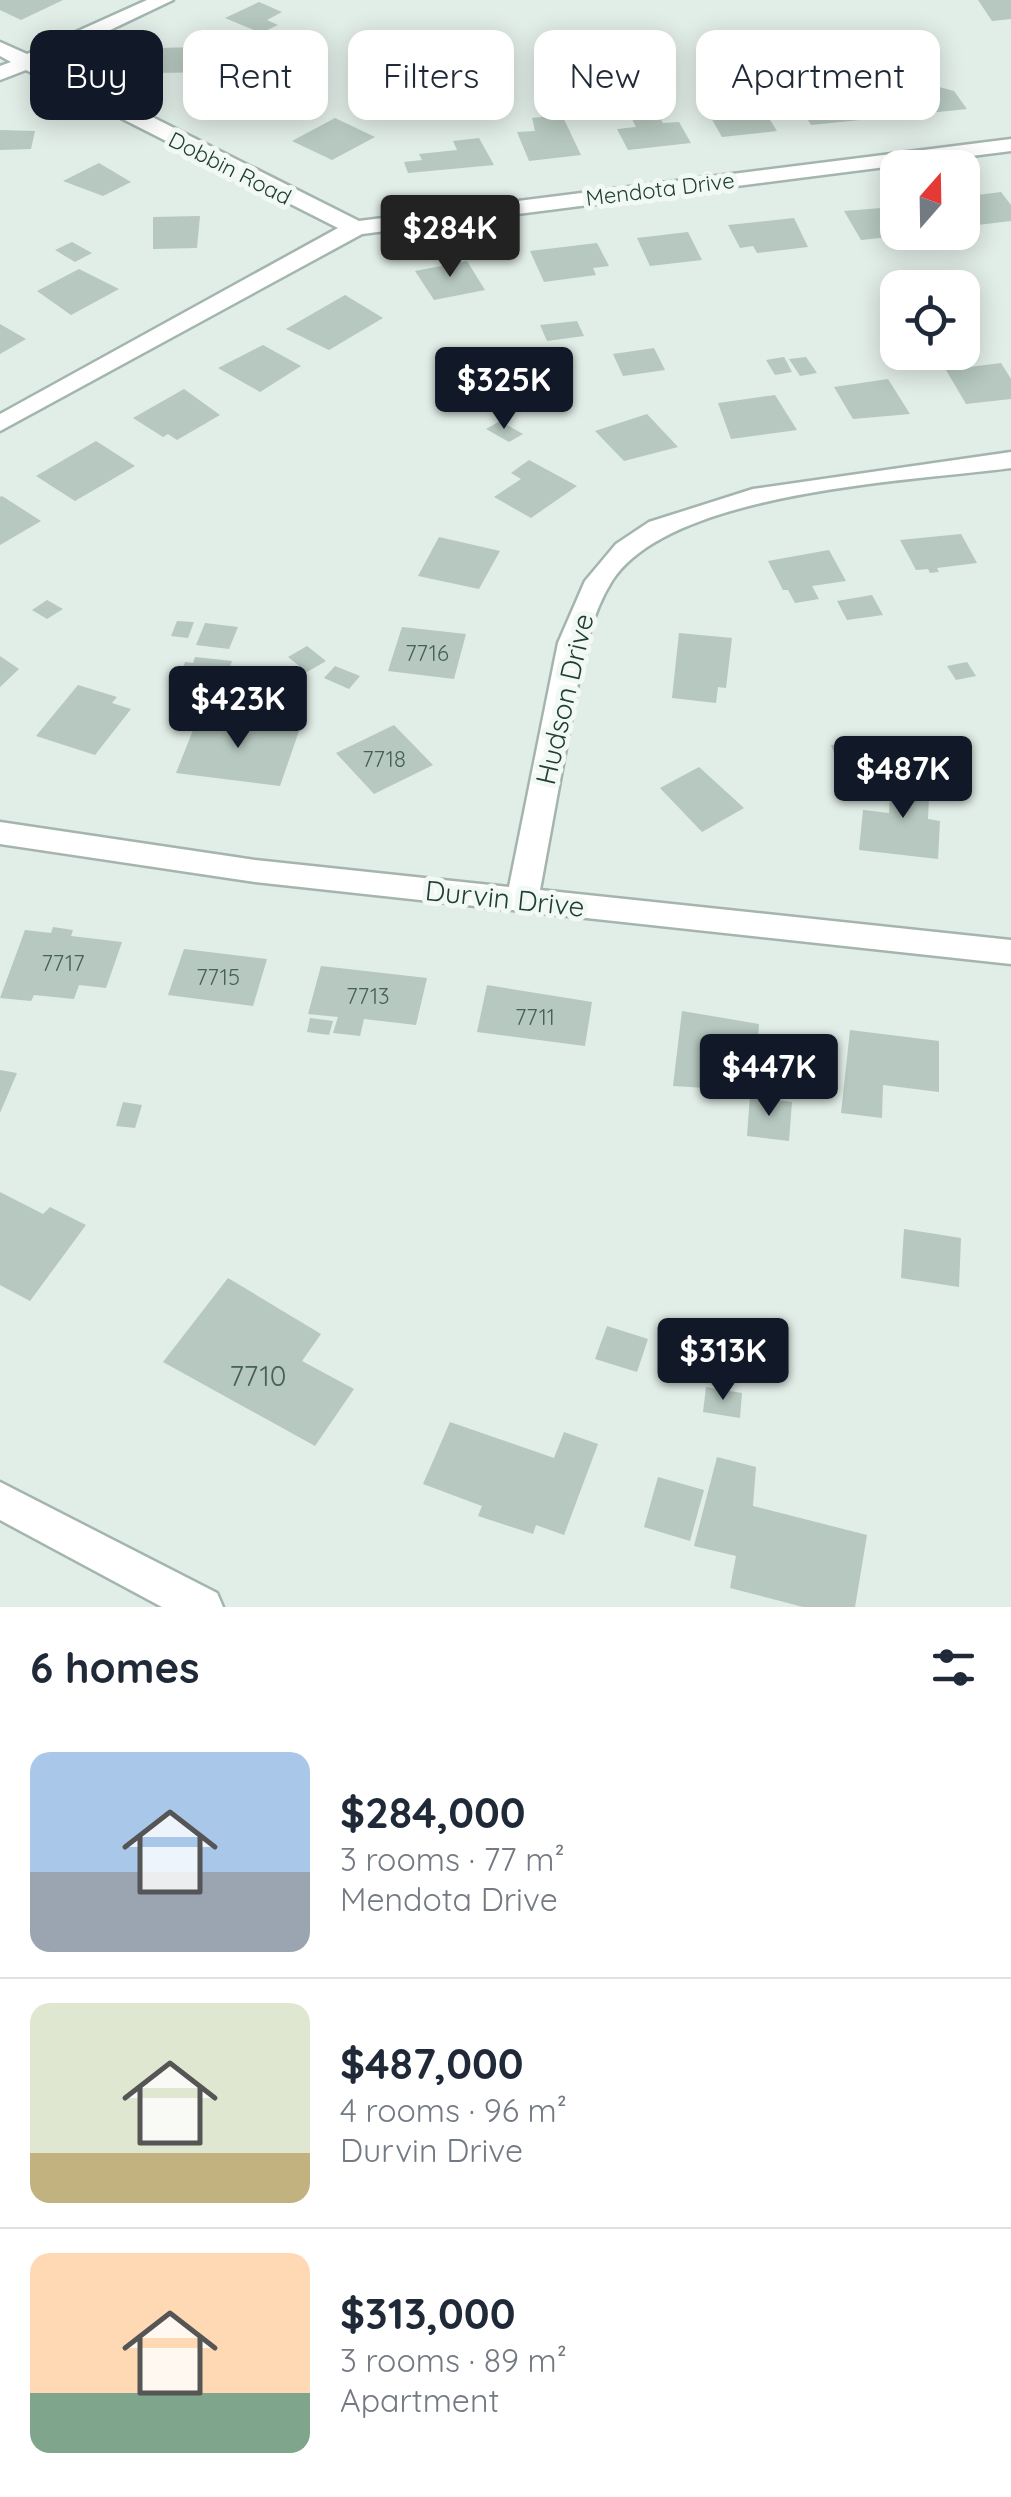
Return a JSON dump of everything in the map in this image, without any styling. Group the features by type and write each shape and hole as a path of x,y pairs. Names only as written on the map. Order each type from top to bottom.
{"street":[{"path":"0,74 163,0"},
{"name":"Dobbin Road","path":"0,48 274,191 356,228"},
{"name":"Mendota Drive","path":"0,424 196,312 356,228 1011,145"},
{"name":"Hudson Drive","path":"522,901 572,643 586,602 622,552 669,522 737,501 1011,460"},
{"name":"Durvin Drive","path":"0,833 255,871 1011,952"},
{"path":"0,1500 203,1607"}],"building":[{"path":"0,0 63,0 21,20 0,10"},
{"path":"978,0 1011,0 1011,19 992,21"},
{"path":"259,2 282,12 267,20 278,25 267,30 254,30 225,18"},
{"path":"183,47 183,73 163,73 163,48"},
{"path":"940,87 954,91 967,109 940,112"},
{"path":"335,118 375,137 332,160 292,141"},
{"path":"532,118 564,120 581,155 529,161 517,132 535,131"},
{"path":"632,120 679,122 691,143 628,150 617,129 636,127"},
{"path":"712,120 770,120 777,131 722,137"},
{"path":"808,120 860,120 811,125"},
{"path":"0,130 35,131 31,149 0,150"},
{"path":"479,138 494,165 408,173 404,162 422,160 419,154 457,150 453,141"},
{"path":"99,163 131,182 103,196 63,181"},
{"path":"1001,192 1011,205 1011,221 980,225 980,195"},
{"path":"880,208 880,238 861,240 844,211"},
{"path":"200,216 197,248 153,249 153,217"},
{"path":"794,218 808,247 757,253 753,246 740,248 728,225"},
{"path":"688,232 702,260 650,266 637,238"},
{"path":"72,242 92,253 75,262 55,250"},
{"path":"597,243 609,266 593,268 596,275 544,282 530,251"},
{"path":"467,261 485,290 434,300 415,271"},
{"path":"79,269 119,289 71,315 37,291"},
{"path":"345,295 383,318 329,350 286,329"},
{"path":"577,321 584,336 547,341 540,325"},
{"path":"0,324 26,339 0,354"},
{"path":"263,345 301,366 260,392 218,368"},
{"path":"654,348 665,370 623,376 613,354"},
{"path":"784,357 792,372 775,375 766,360"},
{"path":"806,357 817,373 800,376 789,359"},
{"path":"1001,363 1011,379 1011,399 966,404 946,370 980,370 980,366"},
{"path":"888,379 910,414 853,419 834,387"},
{"path":"184,389 220,415 177,440 168,434 163,437 133,418"},
{"path":"775,395 797,430 731,439 718,403"},
{"path":"647,414 678,447 624,461 595,431"},
{"path":"500,421 523,434 509,442 486,429"},
{"path":"96,441 135,466 75,501 36,476"},
{"path":"529,460 577,486 531,518 494,497 521,479 511,473"},
{"path":"0,497 41,521 0,545"},
{"path":"961,534 977,563 937,568 939,572 930,573 928,569 916,570 900,540"},
{"path":"439,537 500,551 479,589 418,576"},
{"path":"829,550 846,581 812,586 819,599 795,603 788,590 783,590 768,561"},
{"path":"872,595 883,615 847,620 837,601"},
{"path":"47,600 63,609 47,619 32,610"},
{"path":"177,621 194,622 188,638 171,636"},
{"path":"205,623 238,627 229,649 196,645"},
{"path":"402,627 466,634 454,679 388,671"},
{"path":"679,633 732,638 726,688 718,687 716,703 672,698"},
{"path":"307,646 326,661 307,672 288,657"},
{"path":"0,656 19,669 0,687"},
{"path":"195,657 232,661 227,674 234,675 224,704 171,698 185,662 193,663"},
{"path":"967,662 976,676 956,680 947,666"},
{"path":"335,666 360,676 349,689 324,678"},
{"path":"78,685 117,697 112,703 131,709 95,755 36,736"},
{"path":"199,715 250,721 247,729 262,731 265,723 300,728 280,786 176,773"},
{"path":"394,725 433,765 374,794 336,753"},
{"path":"859,742 866,760 838,763 831,745"},
{"path":"699,767 744,808 702,832 660,788"},
{"path":"892,770 930,775 928,819 940,821 938,859 859,850 863,810 889,813"},
{"path":"53,927 73,930 71,936 122,942 106,988 79,985 74,999 34,995 31,1001 0,998 25,930 51,933"},
{"path":"184,949 267,959 253,1006 168,995"},
{"path":"321,966 427,978 416,1025 364,1019 360,1036 333,1033 338,1017 308,1014"},
{"path":"487,985 592,1002 585,1046 477,1032"},
{"path":"682,1011 759,1024 754,1091 673,1086"},
{"path":"310,1018 333,1021 329,1035 307,1032"},
{"path":"850,1030 939,1041 939,1092 883,1085 882,1118 841,1113"},
{"path":"0,1070 17,1073 0,1113"},
{"path":"750,1096 792,1102 789,1141 747,1136"},
{"path":"123,1102 142,1105 135,1128 116,1126"},
{"path":"0,1192 43,1214 50,1207 86,1225 30,1301 0,1285"},
{"path":"904,1229 961,1238 959,1287 901,1278"},
{"path":"228,1278 321,1334 302,1361 354,1389 315,1446 163,1362"},
{"path":"607,1326 648,1339 637,1372 595,1359"},
{"path":"706,1387 742,1393 740,1418 703,1412"},
{"path":"450,1422 554,1458 564,1432 598,1444 564,1535 536,1525 533,1534 478,1516 482,1506 423,1484"},
{"path":"717,1457 756,1467 753,1506 867,1535 855,1607 803,1607 730,1588 736,1556 694,1546"},
{"path":"658,1477 704,1490 690,1541 644,1527"}]}
